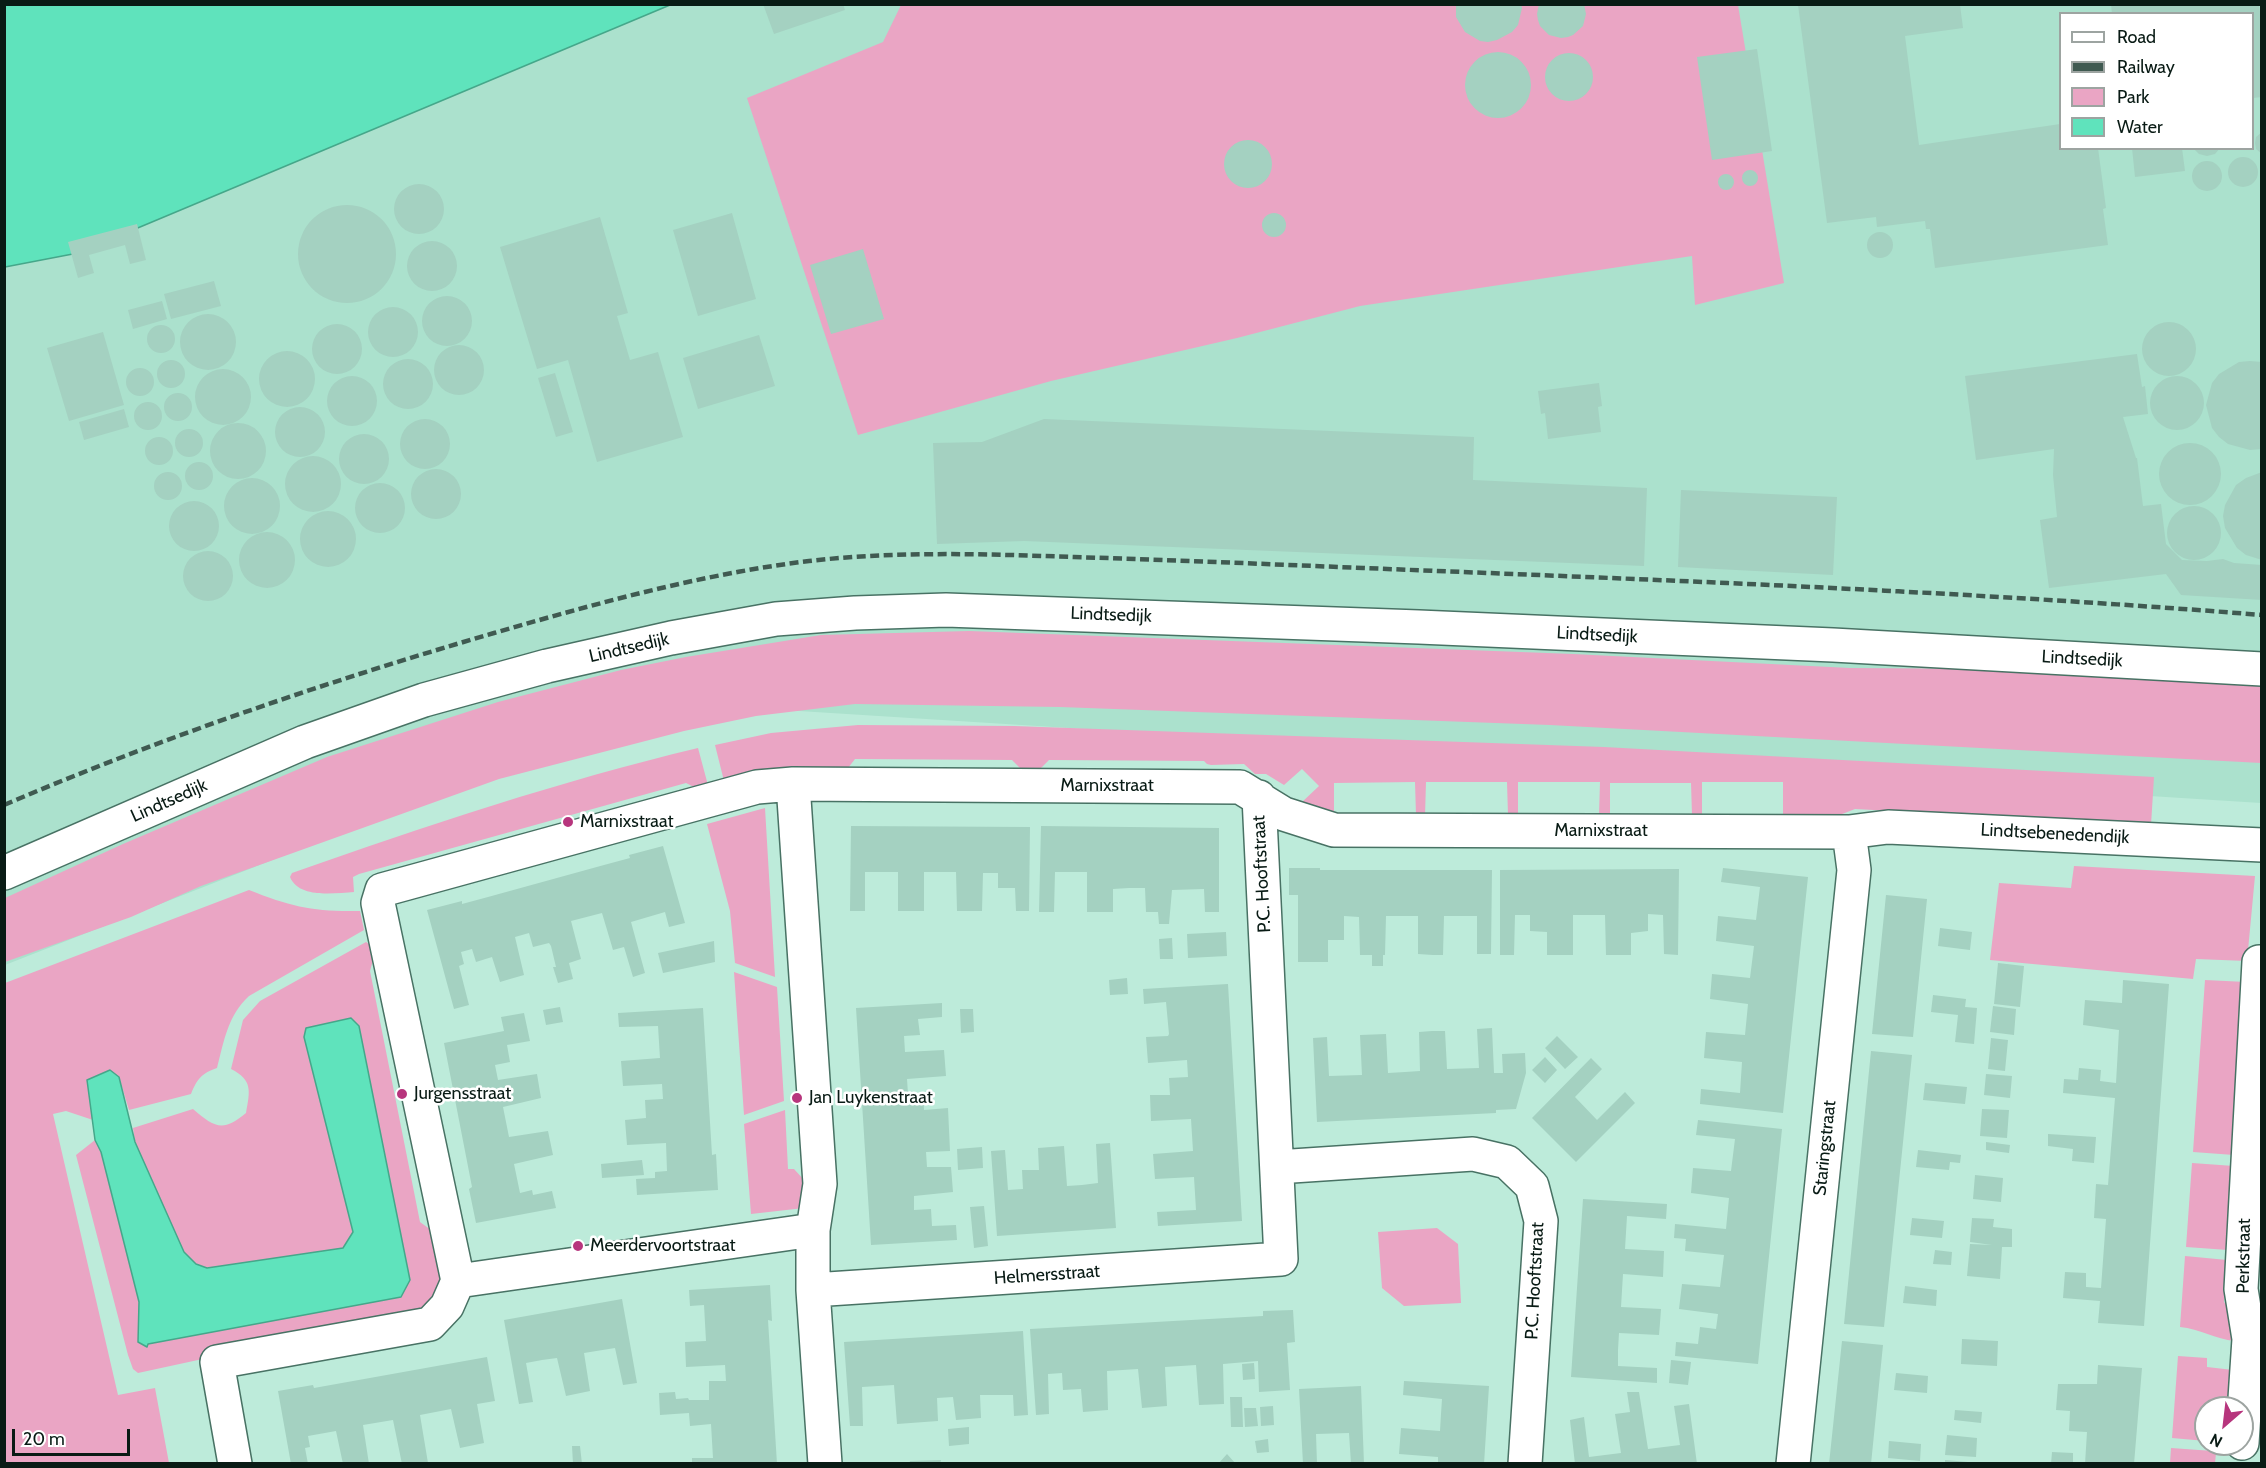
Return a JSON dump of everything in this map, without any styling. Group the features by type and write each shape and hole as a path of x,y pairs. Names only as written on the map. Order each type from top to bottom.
{"street":[{"name":"Lindtsedijk","path":"4,873 305,742 424,700 558,664 691,634 776,619 946,609 1822,645 2262,669"},
{"name":"Marnixstraat","path":"458,1281 378,903 382,890 757,787 794,784 1240,787 1284,814 1334,830 1850,832"},
{"path":"794,784 820,1184 813,1230 813,1290 825,1464"},
{"name":"P.C. Hooftstraat","path":"1259,797 1281,1259"},
{"name":"Lindtsebenedendijk","path":"1850,832 1888,827 2262,845"},
{"name":"Staringstraat","path":"1793,1464 1854,870 1850,832"},
{"name":"Perkstraat","path":"2248,1396 2255,1339 2241,1289 2259,962"},
{"name":"P.C. Hooftstraat","path":"1277,1167 1473,1154 1507,1162 1532,1186 1540,1221 1525,1464"},
{"path":"235,1464 216,1362 430,1324 447,1306 458,1281 813,1230"},
{"name":"Helmersstraat","path":"813,1290 1281,1259"}],"shaded area":[{"path":"432,5 2261,5 2261,803 672,703 5,965 5,188"}],"green space":[{"path":"901,5 1738,5 1784,283 1695,305 1692,256 1360,306 1237,338 1051,381 858,435 747,98 883,42"},
{"path":"969,631 1573,654 1850,668 2135,670 2261,680 2261,763 1550,725 1060,707 855,704 756,716 684,731 499,779 201,886 131,917 5,962 5,898 123,844 327,757 498,702 621,670 686,657 821,635"},
{"path":"858,725 1014,726 1604,747 2154,777 2151,825 1855,809 1832,818 1783,820 1783,782 1702,782 1702,815 1692,815 1691,783 1610,783 1610,816 1599,815 1600,782 1518,782 1518,815 1508,815 1507,782 1426,782 1425,816 1416,815 1415,782 1334,783 1334,819 1301,803 1319,786 1302,769 1284,785 1266,774 1255,774 1244,764 1211,765 1204,761 1049,760 1036,773 1025,773 1012,760 855,759 848,768 725,785 715,745 771,733"},
{"path":"698,748 709,789 702,791 686,783 359,874 353,877 354,892 309,892 301,889 290,877 292,873 494,805"},
{"path":"765,808 775,977 735,963 730,911 707,824"},
{"path":"2074,866 2255,876 2247,961 2196,959 2193,979 1990,960 1999,883 2071,888"},
{"path":"249,890 303,907 329,911 360,911 364,930 249,996 231,1020 217,1068 201,1077 191,1094 129,1110 119,1077 87,1081 93,1120 66,1111 53,1114 118,1395 155,1388 169,1463 5,1464 5,983"},
{"path":"366,942 376,949 370,971 420,1222 431,1230 439,1266 439,1287 435,1296 415,1313 138,1373 133,1369 128,1355 76,1155 95,1140 101,1152 139,1302 138,1341 147,1346 410,1280 359,1026 351,1018 304,1037 353,1232 343,1248 207,1269 196,1264 184,1252 135,1142 133,1128 193,1109 213,1124 219,1125 231,1123 246,1113 248,1087 243,1077 231,1069 243,1020 260,1001"},
{"path":"734,972 777,987 784,1101 744,1115"},
{"path":"2205,980 2246,982 2234,1155 2193,1152"},
{"path":"785,1110 788,1169 794,1169 805,1181 804,1208 751,1214 744,1124"},
{"path":"2192,1163 2234,1166 2228,1250 2186,1247"},
{"path":"1437,1228 1458,1244 1461,1303 1404,1306 1382,1288 1378,1232"},
{"path":"2185,1256 2227,1260 2224,1302 2236,1317 2235,1341 2180,1327"},
{"path":"2178,1356 2207,1358 2207,1367 2233,1370 2230,1396 2194,1396 2194,1440 2172,1438"},
{"path":"2171,1448 2194,1450 2194,1456 2216,1456 2215,1463 2170,1463"}],"water":[{"path":"5,5 670,5 78,253 5,267"},
{"path":"351,1018 359,1026 410,1280 401,1297 148,1344 147,1347 138,1342 139,1302 101,1152 95,1140 87,1080 110,1070 119,1077 135,1142 184,1252 196,1264 207,1268 343,1248 353,1232 304,1037 306,1028"}],"building":[{"path":"763,4 843,4 845,10 774,34"},
{"path":"1456,4 1521,4 1522,8 1518,25 1512,32 1488,42 1480,41 1465,32 1456,17"},
{"path":"1539,4 1584,4 1586,14 1583,26 1568,37 1549,35 1540,26 1538,20"},
{"path":"2111,4 2259,4 2262,28 2262,97 2254,98 2254,12 2112,12"},
{"path":"1798,5 1960,5 1963,28 1905,36 1919,145 2059,124 2059,150 2098,150 2108,245 1935,268 1930,229 1926,229 1925,221 1877,227 1876,217 1827,223"},
{"path":"1757,49 1772,151 1712,160 1697,57"},
{"path":"1498,52 1511,54 1526,67 1531,85 1529,98 1516,113 1498,118 1485,116 1470,103 1465,85 1467,72 1480,57"},
{"path":"1564,53 1574,53 1589,63 1593,77 1589,91 1583,97 1574,101 1564,101 1549,91 1545,82 1545,72 1555,57"},
{"path":"2262,132 2262,154 2256,149 2255,143 2256,137"},
{"path":"1243,140 1253,140 1265,147 1272,159 1272,169 1265,181 1253,188 1243,188 1228,177 1224,169 1224,159 1235,144"},
{"path":"2132,150 2182,150 2185,171 2135,177"},
{"path":"2195,150 2218,150 2215,154 2207,156"},
{"path":"2243,157 2253,162 2258,172 2253,182 2243,187 2233,182 2228,172 2233,162"},
{"path":"2207,161 2217,166 2222,176 2217,186 2207,191 2197,186 2192,176 2197,166"},
{"path":"1747,170 1753,170 1758,178 1756,184 1747,186 1742,181 1742,175"},
{"path":"1723,174 1729,174 1734,182 1732,188 1723,190 1718,185 1718,179"},
{"path":"414,184 424,184 437,191 444,204 444,214 437,227 424,234 414,234 405,230 398,223 394,214 394,204 398,195 405,188"},
{"path":"347,205 366,209 382,219 392,235 396,254 392,273 382,289 366,299 347,303 328,299 312,289 302,273 298,254 302,235 312,219 328,209"},
{"path":"732,213 756,299 698,316 673,230"},
{"path":"1274,213 1283,216 1286,225 1283,234 1274,237 1265,234 1262,225 1265,216"},
{"path":"600,217 628,313 617,316 630,360 658,352 683,437 597,462 568,360 537,369 500,247"},
{"path":"137,224 146,260 130,264 125,245 89,255 94,273 78,278 68,242"},
{"path":"1880,232 1889,236 1893,245 1889,254 1880,258 1871,254 1867,245 1871,236"},
{"path":"427,241 437,241 450,248 457,261 457,271 450,284 437,291 427,291 418,287 411,280 407,271 407,261 411,252 418,245"},
{"path":"863,249 884,319 831,334 810,265"},
{"path":"214,281 221,306 171,319 164,294"},
{"path":"442,296 452,296 465,303 472,316 472,326 465,339 452,346 442,346 433,342 426,335 422,326 422,316 426,307 433,300"},
{"path":"162,301 167,319 133,329 128,310"},
{"path":"388,307 398,307 411,314 418,327 418,337 411,350 398,357 388,357 379,353 372,346 368,337 368,327 372,318 379,311"},
{"path":"208,314 219,316 228,322 234,331 236,342 234,353 228,362 219,368 208,370 197,368 188,362 182,353 180,342 182,331 188,322 197,316"},
{"path":"2169,322 2179,324 2188,330 2194,339 2196,349 2194,359 2188,368 2179,374 2169,376 2159,374 2150,368 2144,359 2142,349 2144,339 2150,330 2159,324"},
{"path":"332,324 342,324 355,331 362,344 362,354 355,367 342,374 332,374 323,370 316,363 312,354 312,344 316,335 323,328"},
{"path":"161,325 171,329 175,339 171,349 161,353 151,349 147,339 151,329"},
{"path":"103,332 124,405 69,421 47,348"},
{"path":"759,335 775,386 698,409 683,358"},
{"path":"454,345 464,345 477,352 484,365 484,375 477,388 464,395 454,395 445,391 438,384 434,375 434,365 438,356 445,349"},
{"path":"287,351 298,353 307,359 313,368 315,379 313,390 307,399 298,405 287,407 276,405 267,399 261,390 259,379 261,368 267,359 276,353"},
{"path":"2137,354 2142,387 2145,386 2148,414 2123,417 2137,458 2143,506 2161,504 2166,544 2182,560 2223,559 2234,563 2262,565 2262,600 2181,595 2166,574 2049,588 2040,520 2057,517 2053,475 2054,449 1976,460 1965,376"},
{"path":"403,359 413,359 426,366 433,379 433,389 426,402 413,409 403,409 394,405 387,398 383,389 383,379 387,370 394,363"},
{"path":"171,360 181,364 185,374 181,384 171,388 161,384 157,374 161,364"},
{"path":"2239,362 2262,362 2262,449 2250,450 2228,444 2219,437 2212,428 2206,405 2212,383 2219,374"},
{"path":"140,368 150,372 154,382 150,392 140,396 130,392 126,382 130,372"},
{"path":"223,369 234,371 243,377 249,386 251,397 249,408 243,417 234,423 223,425 212,423 203,417 197,408 195,397 197,386 203,377 212,371"},
{"path":"555,373 573,432 556,437 538,378"},
{"path":"347,376 357,376 370,383 377,396 377,406 370,419 357,426 347,426 338,422 331,415 327,406 327,396 331,387 338,380"},
{"path":"2177,376 2187,378 2196,384 2202,393 2204,403 2202,413 2196,422 2187,428 2177,430 2167,428 2158,422 2152,413 2150,403 2152,393 2158,384 2167,378"},
{"path":"1599,383 1602,406 1598,407 1601,432 1548,439 1545,413 1541,414 1538,391"},
{"path":"178,393 188,397 192,407 188,417 178,421 168,417 164,407 168,397"},
{"path":"148,402 158,406 162,416 158,426 148,430 138,426 134,416 138,406"},
{"path":"295,407 305,407 318,414 325,427 325,437 318,450 305,457 295,457 286,453 279,446 275,437 275,427 279,418 286,411"},
{"path":"124,409 129,427 84,440 79,422"},
{"path":"420,419 430,419 443,426 450,439 450,449 443,462 430,469 420,469 411,465 404,458 400,449 400,439 404,430 411,423"},
{"path":"1044,419 1474,437 1473,480 1647,488 1644,566 1024,541 937,544 933,443 982,442"},
{"path":"238,423 249,425 258,431 264,440 266,451 264,462 258,471 249,477 238,479 227,477 218,471 212,462 210,451 212,440 218,431 227,425"},
{"path":"189,429 199,433 203,443 199,453 189,457 179,453 175,443 179,433"},
{"path":"359,434 369,434 382,441 389,454 389,464 382,477 369,484 359,484 350,480 343,473 339,464 339,454 343,445 350,438"},
{"path":"159,437 169,441 173,451 169,461 159,465 149,461 145,451 149,441"},
{"path":"2190,443 2212,452 2221,474 2212,496 2190,505 2168,496 2159,474 2168,452"},
{"path":"313,456 324,458 333,464 339,473 341,484 339,495 333,504 324,510 313,512 302,510 293,504 287,495 285,484 287,473 293,464 302,458"},
{"path":"199,462 209,466 213,476 209,486 199,490 189,486 185,476 189,466"},
{"path":"431,469 441,469 454,476 461,489 461,499 454,512 441,519 431,519 422,515 415,508 411,499 411,489 415,480 422,473"},
{"path":"168,472 178,476 182,486 178,496 168,500 158,496 154,486 158,476"},
{"path":"2262,472 2262,560 2246,555 2237,548 2225,528 2223,516 2225,505 2236,485"},
{"path":"252,478 263,480 272,486 278,495 280,506 278,517 272,526 263,532 252,534 241,532 232,526 226,517 224,506 226,495 232,486 241,480"},
{"path":"375,483 385,483 398,490 405,503 405,513 398,526 385,533 375,533 366,529 359,522 355,513 355,503 359,494 366,487"},
{"path":"1681,490 1837,497 1833,575 1678,567"},
{"path":"189,501 199,501 212,508 219,521 219,531 212,544 199,551 189,551 180,547 173,540 169,531 169,521 173,512 180,505"},
{"path":"2194,506 2204,508 2213,514 2219,523 2221,533 2219,543 2213,552 2204,558 2194,560 2184,558 2175,552 2169,543 2167,533 2169,523 2175,514 2184,508"},
{"path":"328,511 339,513 348,519 354,528 356,539 354,550 348,559 339,565 328,567 317,565 308,559 302,550 300,539 302,528 308,519 317,513"},
{"path":"267,532 278,534 287,540 293,549 295,560 293,571 287,580 278,586 267,588 256,586 247,580 241,571 239,560 241,549 247,540 256,534"},
{"path":"203,551 213,551 226,558 233,571 233,581 226,594 213,601 203,601 194,597 187,590 183,581 183,571 187,562 194,555"},
{"path":"851,826 1030,827 1029,911 1016,911 1015,888 998,888 998,873 983,873 982,911 957,911 956,872 924,872 924,911 898,911 898,872 865,872 865,911 850,911"},
{"path":"1041,826 1219,828 1219,912 1205,912 1204,889 1172,890 1169,924 1159,924 1158,912 1146,912 1145,888 1129,888 1113,889 1113,912 1087,912 1087,872 1055,872 1054,912 1039,912"},
{"path":"663,846 685,923 669,927 665,912 631,922 645,973 633,977 624,947 613,950 602,913 571,921 581,959 569,963 573,979 558,983 553,967 556,967 551,946 549,943 533,947 529,933 515,937 524,975 500,982 492,957 476,962 472,949 461,952 464,964 459,966 469,1005 454,1009 427,910 488,897 630,858 629,855"},
{"path":"1289,868 1492,870 1491,954 1477,954 1477,916 1444,916 1443,955 1433,955 1418,954 1418,916 1386,916 1383,966 1372,966 1372,955 1360,955 1359,917 1344,916 1344,940 1328,940 1328,962 1298,962 1298,895 1289,895"},
{"path":"1723,868 1808,877 1783,1113 1700,1104 1701,1089 1740,1093 1742,1062 1704,1058 1706,1032 1745,1035 1748,1004 1710,999 1712,974 1750,978 1754,946 1716,941 1718,916 1756,920 1760,887 1721,882"},
{"path":"1679,869 1678,955 1664,954 1663,915 1648,914 1648,931 1631,933 1631,955 1606,955 1605,915 1573,915 1573,955 1547,955 1547,932 1530,931 1530,915 1515,915 1514,955 1500,955 1500,870"},
{"path":"1886,895 1927,899 1913,1037 1872,1034"},
{"path":"1940,928 1972,932 1970,950 1938,946"},
{"path":"1226,932 1227,956 1188,958 1187,934"},
{"path":"1172,938 1173,959 1160,959 1159,939"},
{"path":"714,941 715,962 663,973 658,953"},
{"path":"1998,963 2024,966 2020,1007 1994,1004"},
{"path":"1127,978 1128,994 1110,995 1109,980"},
{"path":"2123,980 2169,984 2144,1326 2098,1323 2100,1301 2063,1298 2065,1272 2086,1273 2086,1287 2101,1288 2106,1219 2094,1218 2096,1184 2108,1185 2115,1098 2063,1093 2064,1079 2078,1080 2079,1068 2101,1070 2100,1081 2116,1083 2119,1030 2083,1025 2085,1000 2122,1003"},
{"path":"1228,984 1242,1221 1158,1226 1157,1212 1196,1210 1194,1177 1155,1179 1153,1154 1193,1151 1191,1119 1151,1121 1150,1095 1170,1095 1169,1078 1188,1077 1187,1060 1148,1063 1146,1037 1168,1036 1169,1034 1166,1002 1144,1004 1143,989"},
{"path":"1933,995 1966,999 1965,1007 1977,1008 1974,1044 1955,1042 1958,1015 1931,1012"},
{"path":"942,1003 942,1017 918,1019 920,1035 904,1036 905,1052 944,1050 946,1076 907,1079 908,1094 923,1093 924,1110 948,1108 950,1151 926,1152 927,1167 951,1167 953,1192 914,1196 914,1210 931,1209 932,1226 956,1225 957,1240 871,1245 856,1008"},
{"path":"1993,1006 2016,1009 2014,1035 1990,1032"},
{"path":"560,1007 563,1022 546,1025 543,1010"},
{"path":"703,1008 712,1155 716,1154 718,1190 637,1195 636,1179 655,1178 655,1172 667,1171 666,1143 627,1145 625,1120 646,1118 645,1100 663,1099 662,1084 623,1086 621,1061 660,1058 658,1026 619,1027 618,1013"},
{"path":"960,1009 973,1009 974,1032 961,1033"},
{"path":"524,1013 530,1041 507,1045 510,1062 495,1065 498,1080 537,1074 541,1098 503,1107 509,1137 548,1131 553,1155 514,1164 520,1193 532,1190 533,1195 552,1191 556,1208 476,1223 469,1189 472,1187 444,1043 504,1031 501,1017"},
{"path":"1492,1028 1494,1073 1503,1073 1502,1054 1525,1053 1526,1073 1516,1109 1496,1110 1496,1113 1317,1122 1313,1038 1327,1037 1329,1076 1362,1075 1360,1035 1386,1034 1388,1073 1420,1071 1419,1032 1432,1031 1445,1031 1447,1069 1479,1068 1477,1029"},
{"path":"1557,1036 1578,1057 1565,1069 1545,1048"},
{"path":"1991,1038 2008,1040 2005,1071 1988,1069"},
{"path":"1871,1051 1912,1055 1884,1327 1844,1324"},
{"path":"1545,1057 1557,1070 1545,1083 1532,1070"},
{"path":"1591,1058 1602,1069 1575,1097 1597,1120 1625,1092 1635,1103 1576,1162 1532,1118"},
{"path":"1986,1074 2012,1076 2010,1098 1984,1095"},
{"path":"1925,1083 1967,1087 1965,1104 1923,1100"},
{"path":"1982,1109 2009,1110 2007,1138 1980,1136"},
{"path":"1698,1120 1782,1129 1758,1364 1675,1356 1676,1342 1698,1344 1700,1327 1716,1329 1718,1314 1679,1309 1682,1284 1720,1287 1724,1255 1685,1251 1686,1239 1674,1238 1675,1224 1726,1229 1729,1198 1691,1193 1693,1168 1731,1171 1735,1139 1696,1135"},
{"path":"2048,1134 2096,1137 2094,1163 2072,1161 2073,1149 2048,1146"},
{"path":"1986,1142 2010,1145 2009,1153 1986,1150"},
{"path":"1110,1143 1116,1228 997,1236 991,1151 1005,1150 1008,1190 1023,1189 1022,1170 1039,1170 1038,1148 1064,1146 1067,1186 1098,1183 1096,1144"},
{"path":"982,1147 983,1168 958,1170 957,1149"},
{"path":"1918,1150 1961,1155 1960,1163 1950,1162 1949,1170 1916,1167"},
{"path":"642,1160 644,1175 602,1178 601,1164"},
{"path":"1975,1175 2003,1178 2001,1202 1973,1199"},
{"path":"1583,1199 1667,1204 1666,1219 1627,1216 1625,1249 1664,1251 1663,1277 1623,1274 1621,1307 1661,1309 1659,1335 1619,1333 1618,1350 1618,1366 1657,1368 1657,1383 1571,1377"},
{"path":"984,1206 988,1246 974,1248 970,1207"},
{"path":"1912,1218 1944,1221 1942,1238 1910,1235"},
{"path":"1972,1218 1994,1219 1993,1227 2012,1229 2012,1247 2002,1247 2000,1279 1967,1276 1970,1244 1992,1245 1970,1242"},
{"path":"1935,1250 1952,1252 1951,1265 1933,1264"},
{"path":"770,1285 772,1321 768,1320 777,1464 692,1464 692,1458 713,1458 711,1424 690,1426 689,1413 660,1415 659,1393 675,1392 676,1399 709,1400 709,1381 726,1381 725,1365 686,1367 685,1342 706,1341 704,1305 690,1306 689,1290"},
{"path":"1905,1286 1937,1290 1936,1306 1903,1303"},
{"path":"622,1299 637,1383 623,1385 615,1348 584,1353 590,1391 566,1396 557,1358 542,1360 526,1363 533,1402 519,1404 504,1320"},
{"path":"1293,1310 1295,1342 1287,1343 1290,1390 1259,1392 1258,1361 1223,1364 1224,1404 1199,1405 1196,1365 1165,1367 1167,1406 1142,1408 1138,1369 1107,1371 1108,1410 1083,1412 1081,1389 1063,1390 1062,1373 1048,1374 1049,1414 1036,1415 1030,1329 1263,1316 1263,1311"},
{"path":"1023,1331 1028,1415 1014,1416 1013,1395 980,1395 981,1418 956,1420 953,1397 937,1398 938,1421 897,1424 894,1385 862,1387 863,1426 850,1426 844,1342"},
{"path":"1962,1339 1998,1341 1997,1366 1961,1364"},
{"path":"1842,1341 1883,1345 1871,1464 1829,1464"},
{"path":"487,1357 495,1401 477,1404 484,1443 460,1448 451,1409 420,1415 428,1463 402,1464 393,1420 363,1425 369,1464 343,1464 336,1431 308,1436 310,1447 305,1448 308,1464 291,1464 278,1391 313,1385 314,1388"},
{"path":"1671,1360 1691,1362 1688,1385 1669,1383"},
{"path":"1254,1363 1255,1379 1243,1380 1242,1364"},
{"path":"2098,1365 2142,1368 2134,1464 2085,1464 2087,1432 2069,1431 2070,1411 2056,1410 2058,1384 2097,1384"},
{"path":"1896,1373 1928,1376 1927,1393 1894,1390"},
{"path":"1404,1381 1489,1386 1484,1464 1438,1464 1438,1457 1399,1454 1401,1428 1440,1431 1442,1399 1403,1395"},
{"path":"1361,1386 1364,1464 1351,1464 1349,1433 1316,1434 1317,1464 1303,1464 1299,1389"},
{"path":"1627,1392 1639,1392 1648,1449 1680,1445 1674,1406 1689,1404 1697,1464 1575,1464 1570,1420 1584,1417 1589,1457 1621,1453 1615,1414 1630,1412"},
{"path":"1230,1397 1242,1397 1243,1427 1231,1427"},
{"path":"1273,1406 1274,1425 1261,1426 1260,1407"},
{"path":"1244,1408 1256,1408 1258,1426 1245,1427"},
{"path":"1955,1410 1982,1412 1981,1423 1954,1420"},
{"path":"969,1427 969,1444 949,1446 948,1429"},
{"path":"1947,1435 1977,1438 1976,1457 1945,1455"},
{"path":"1268,1439 1269,1452 1257,1453 1255,1441"},
{"path":"1889,1441 1921,1444 1920,1461 1888,1458"},
{"path":"572,1446 580,1446 582,1464 573,1464"},
{"path":"2052,1452 2073,1453 2073,1464 2051,1464"},
{"path":"1227,1454 1236,1464 1218,1464"},
{"path":"941,1460 940,1464 909,1464 910,1461"},
{"path":"1945,1460 1968,1462 1968,1464 1945,1464"}],"railway":[{"path":"4,805 185,733 308,691 494,633 611,600 690,582 769,567 842,558 975,554 1587,577 2037,599 2262,615"}],"place":[{"name":"Marnixstraat","path":"568,822"},
{"name":"Jurgensstraat","path":"402,1094"},
{"name":"Jan Luykenstraat","path":"797,1098"},
{"name":"Meerdervoortstraat","path":"578,1246"}]}
